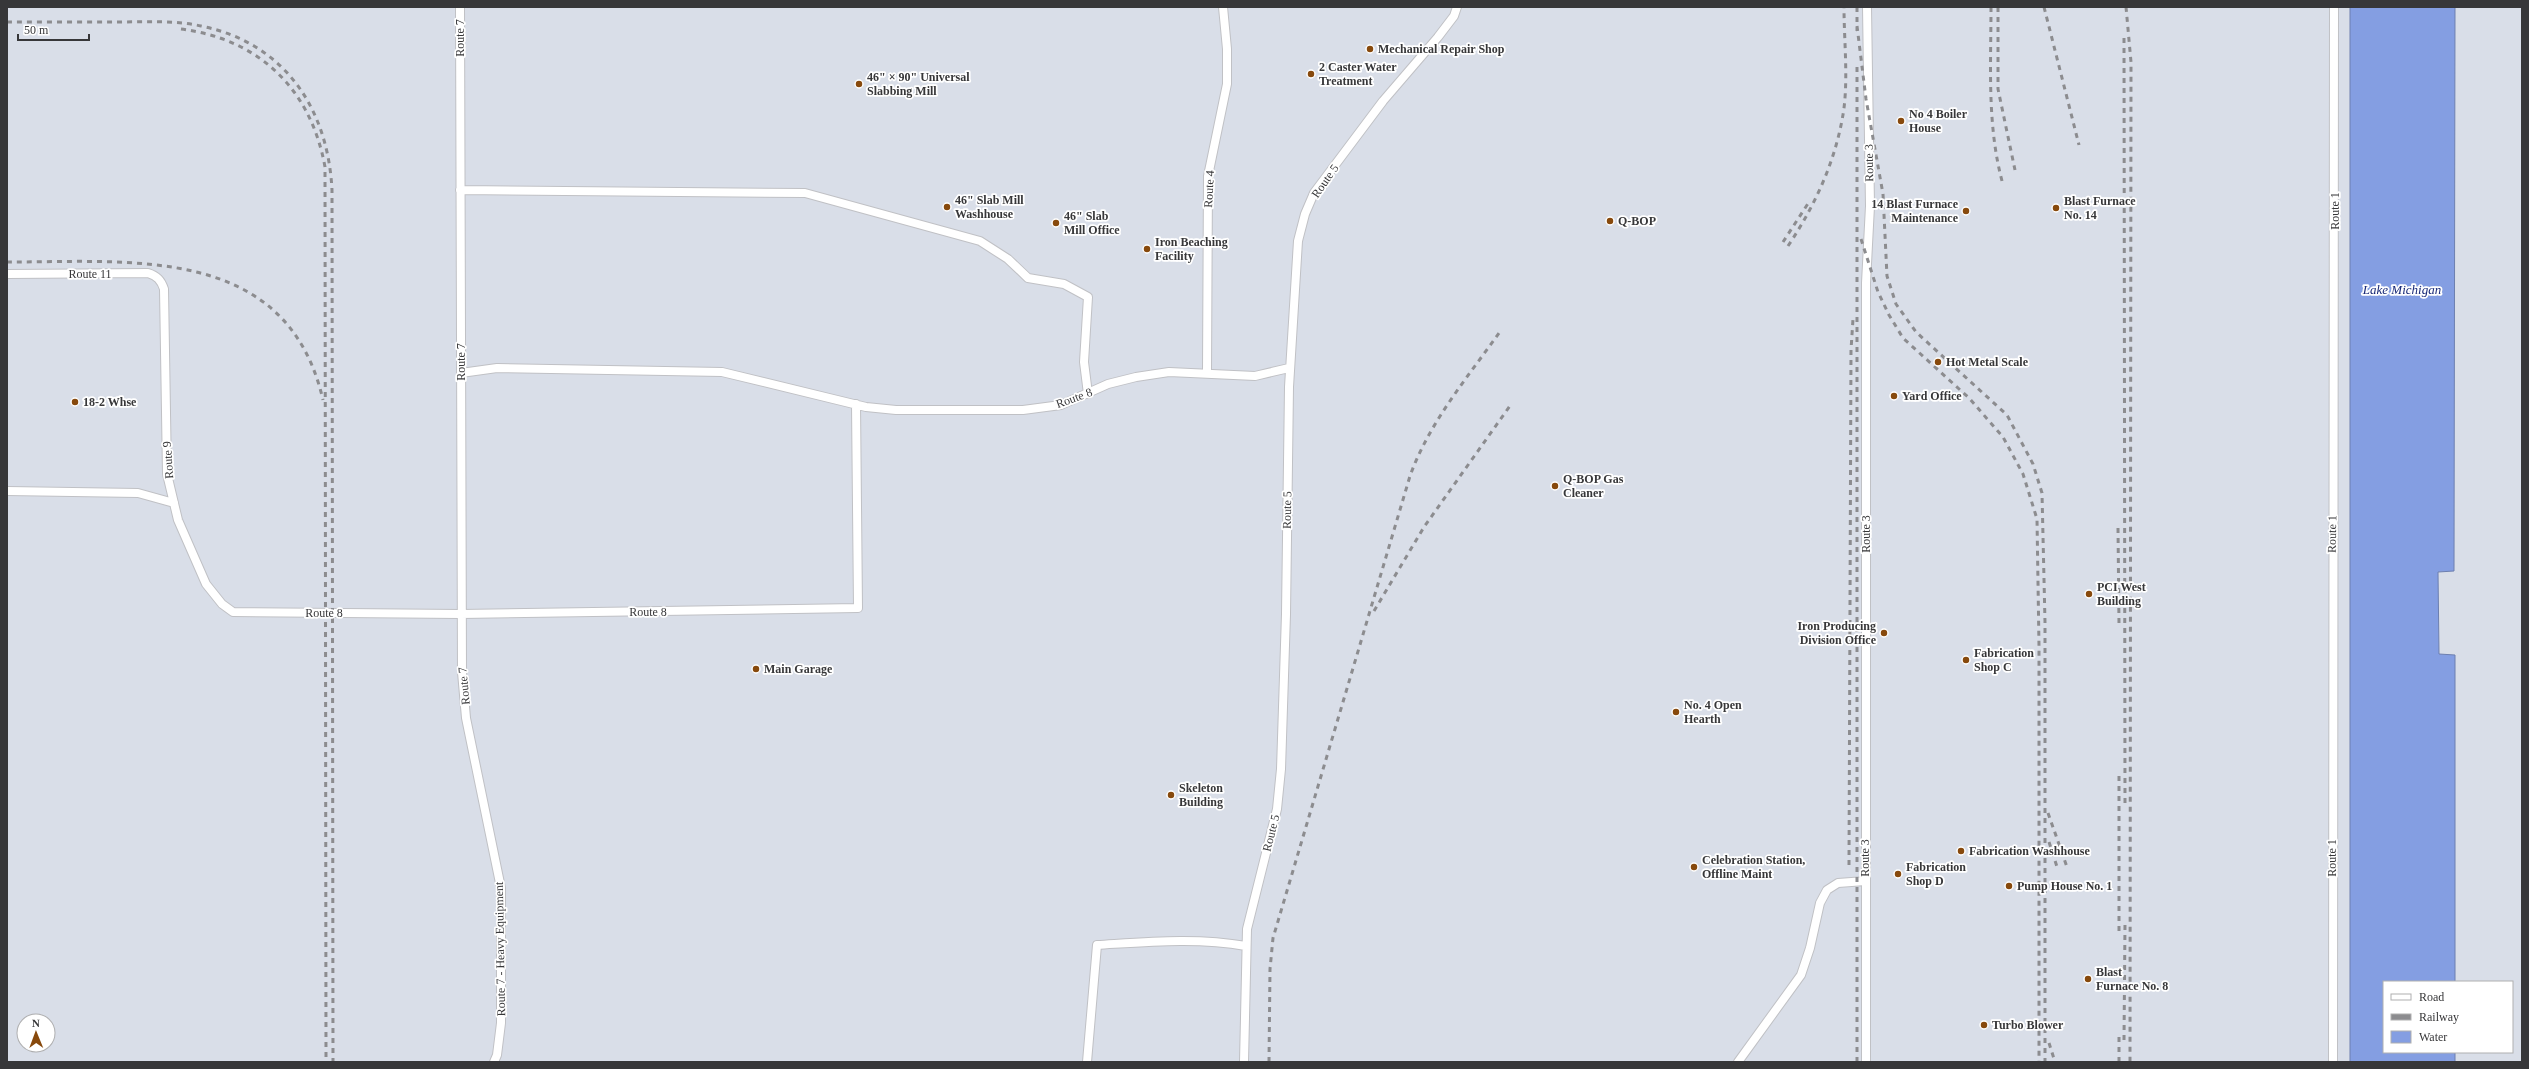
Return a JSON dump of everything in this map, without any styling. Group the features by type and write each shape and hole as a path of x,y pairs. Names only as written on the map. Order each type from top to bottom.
{"street":[{"name":"Route 7","path":"460,7 461,614 462,672 466,718"},
{"name":"Route 4","path":"1207,373 1208,176 1227,84 1227,49 1223,7"},
{"name":"Route 5","path":"1244,1062 1247,928 1277,809 1281,769 1286,614 1289,368 1296,264 1305,214 1314,193 1383,101 1438,37 1454,16 1457,7"},
{"name":"Route 3","path":"1866,1062 1866,283 1870,206 1867,7"},
{"name":"Route 1","path":"2333,1062 2332,586 2335,313 2334,7"},
{"path":"460,190 805,193 980,241 1008,259 1028,278 1064,284 1088,297 1084,362 1088,394"},
{"name":"Route 11","path":"7,274 148,273 158,277 164,289"},
{"name":"Route 9","path":"164,289 167,474 178,520 206,584 222,604 233,612"},
{"name":"Route 8","path":"461,373 498,368 722,372 856,404 896,410 1023,410 1061,405 1108,384 1136,377 1169,372 1255,376 1289,368"},
{"name":"Route 8","path":"233,612 461,614 858,608 856,404"},
{"path":"7,492 138,492 174,503"},
{"name":"Route 7 - Heavy Equipment","path":"466,718 501,888 501,1023 498,1055 494,1062"},
{"path":"1738,1062 1801,975 1810,948 1820,903 1827,890 1838,883 1865,881"},
{"path":"1087,1062 1097,944 1176,941 1226,942 1246,946"}],"shaded area":[{"path":"7,7 2350,7 2350,1062 7,1062"},
{"path":"2455,7 2522,7 2522,1062 2455,1062 2455,1053 2513,1053 2513,981 2455,981 2455,655 2439,655 2438,572 2454,571"}],"water":[{"name":"Lake Michigan","path":"2350,7 2455,7 2454,571 2438,572 2439,654 2455,655 2455,981 2383,981 2383,1053 2455,1053 2455,1062 2350,1062"}],"railway":[{"path":"1788,246 1808,214 1824,180 1831,163 1841,127 1846,83 1844,7"},
{"path":"1857,7 1857,31"},
{"path":"1991,7 1992,116 1997,160 2002,181"},
{"path":"1998,7 1998,89 2015,170"},
{"path":"2044,7 2079,145"},
{"path":"2126,7 2131,62 2130,1062"},
{"path":"7,22 170,22 201,26 231,35 256,47 278,64 296,84 311,107 322,133 329,160 332,190 333,1062"},
{"path":"1857,26 1866,99 1883,194 1887,276 1896,304 1916,332 2007,415 2033,464 2042,493 2045,622 2045,1062"},
{"path":"181,29 209,35 234,44 257,56 277,72 294,92 308,114 318,139 325,167 326,1062"},
{"path":"2124,38 2125,806"},
{"path":"1857,63 1857,1062"},
{"path":"1783,242 1809,202"},
{"path":"1861,239 1878,292 1889,315 1903,338 1969,398 2003,437 2023,474 2037,519 2039,646 2039,1062"},
{"path":"7,262 104,262 152,265 198,272 240,288 276,313 304,349 323,400"},
{"path":"1849,865 1851,350 1853,319"},
{"path":"1269,1062 1270,969 1273,938 1410,476 1418,456 1438,419 1499,333"},
{"path":"1374,611 1424,527 1512,403"},
{"path":"2118,528 2119,624"},
{"path":"2119,776 2119,934"},
{"path":"2048,813 2067,867"},
{"path":"2049,842 2058,870"},
{"path":"2124,1040 2125,924"},
{"path":"2119,1032 2119,1062"},
{"path":"2049,1043 2055,1062"}],"place":[{"name":"Mechanical Repair Shop","path":"1370,49"},
{"name":"2 Caster Water Treatment","path":"1311,74"},
{"name":"46\" × 90\" Universal Slabbing Mill","path":"859,84"},
{"name":"No 4 Boiler House","path":"1901,121"},
{"name":"46\" Slab Mill Washhouse","path":"947,207"},
{"name":"Blast Furnace No. 14","path":"2056,208"},
{"name":"14 Blast Furnace Maintenance","path":"1966,211"},
{"name":"Q-BOP","path":"1610,221"},
{"name":"46\" Slab Mill Office","path":"1056,223"},
{"name":"Iron Beaching Facility","path":"1147,249"},
{"name":"Hot Metal Scale","path":"1938,362"},
{"name":"Yard Office","path":"1894,396"},
{"name":"18-2 Whse","path":"75,402"},
{"name":"Q-BOP Gas Cleaner","path":"1555,486"},
{"name":"PCI West Building","path":"2089,594"},
{"name":"Iron Producing Division Office","path":"1884,633"},
{"name":"Fabrication Shop C","path":"1966,660"},
{"name":"Main Garage","path":"756,669"},
{"name":"No. 4 Open Hearth","path":"1676,712"},
{"name":"Skeleton Building","path":"1171,795"},
{"name":"Fabrication Washhouse","path":"1961,851"},
{"name":"Celebration Station, Offline Maint","path":"1694,867"},
{"name":"Fabrication Shop D","path":"1898,874"},
{"name":"Pump House No. 1","path":"2009,886"},
{"name":"Blast Furnace No. 8","path":"2088,979"},
{"name":"Turbo Blower","path":"1984,1025"}]}
